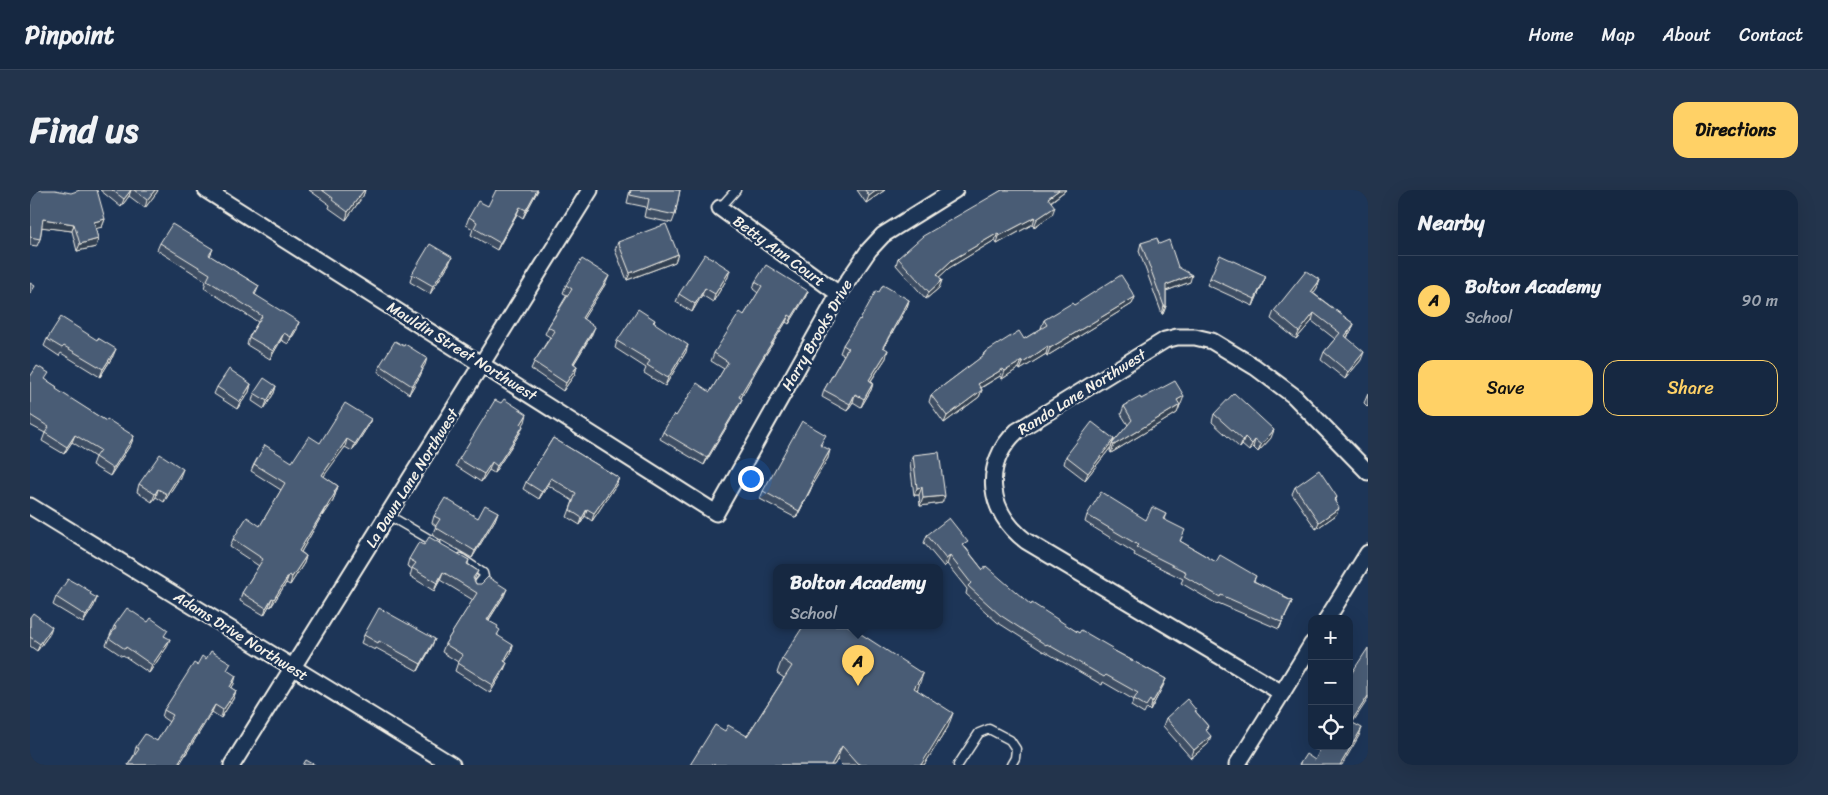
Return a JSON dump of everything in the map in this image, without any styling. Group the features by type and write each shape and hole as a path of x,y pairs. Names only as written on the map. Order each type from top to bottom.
{"street":[{"name":"Mauldin Street Northwest","path":"206,190 716,513"},
{"name":"La Dawn Lane Northwest","path":"232,765 590,190"},
{"name":"Harry Brooks Drive","path":"716,513 839,294 869,250 883,236 955,190"},
{"name":"Betty Ann Court","path":"720,208 839,294"},
{"name":"Rando Lane Northwest","path":"1282,693 1026,541 1014,532 999,512 995,499 993,485 997,459 1004,446 1017,431 1165,340 1178,337 1195,337 1212,341 1255,367 1294,396 1368,472"},
{"name":"Adams Drive Northwest","path":"30,506 452,765"},
{"path":"1329,615 1368,553"},
{"path":"1237,765 1308,651"}],"lane":[{"path":"720,208 736,190"},
{"path":"388,515 446,550"},
{"path":"454,554 483,573 484,577 476,588"},
{"path":"958,765 979,733 989,729 1010,740 1016,749 1015,758 1011,765"}],"building":[{"path":"30,190 55,190 71,193 80,190 97,190 105,219 94,222 98,239 80,244 74,224 43,219 40,239 30,237"},
{"path":"112,190 131,190 124,199"},
{"path":"134,190 155,190 147,200"},
{"path":"322,190 364,190 348,212"},
{"path":"496,190 537,190 526,210 520,207 500,243 474,228 477,222 469,217 478,201 488,206"},
{"path":"631,190 680,190 675,215 647,209 649,199 630,195"},
{"path":"865,190 877,190 869,196"},
{"path":"1002,190 1059,190 1048,198 1055,207 1037,219 1035,217 999,236 998,233 952,260 937,274 942,280 929,292 898,258 923,236"},
{"path":"172,224 213,249 209,255 259,286 254,294 299,322 291,337 284,333 273,351 249,337 262,316 207,280 210,274 160,243"},
{"path":"666,224 678,254 630,273 618,242"},
{"path":"1157,238 1159,244 1169,240 1178,267 1192,275 1166,285 1166,306 1164,306 1141,243"},
{"path":"430,244 452,257 433,286 412,274"},
{"path":"705,254 730,270 715,294 705,288 695,304 679,294"},
{"path":"1220,255 1266,276 1255,299 1210,278"},
{"path":"582,259 609,276 582,318 595,327 573,363 577,366 566,383 534,362 555,331 548,327 572,289 566,285"},
{"path":"766,265 808,291 792,317 789,315 761,360 739,397 742,399 707,458 663,432 674,414 676,416 697,383 710,392 728,362 714,353 740,312 744,315 762,286 755,282"},
{"path":"1306,271 1320,280 1311,292 1354,324 1345,336 1364,352 1348,372 1324,352 1340,333 1314,313 1299,332 1274,311"},
{"path":"1121,275 1135,297 1050,348 1048,346 1023,363 1022,361 1005,371 1003,369 978,384 982,390 947,416 931,395 984,355 984,353 1019,331 1024,339 1047,325 1044,320 1072,303 1074,305"},
{"path":"30,283 35,286 30,294"},
{"path":"883,285 909,300 883,347 888,350 869,380 873,383 864,399 855,394 850,404 824,390 848,348 843,345 876,291 879,292"},
{"path":"638,309 655,320 653,322 688,345 668,378 647,365 650,361 617,341"},
{"path":"61,317 97,340 98,338 116,349 103,369 64,346 62,348 47,339"},
{"path":"395,341 404,346 405,344 427,358 421,368 423,369 412,386 380,365"},
{"path":"37,366 49,373 45,379 57,387 56,389 106,421 107,419 134,436 113,469 95,457 100,450 75,435 67,447 45,433 49,427 30,415 30,377"},
{"path":"229,369 251,384 240,402 217,387"},
{"path":"264,378 276,386 267,401 254,393"},
{"path":"1175,381 1184,396 1177,400 1180,405 1114,445 1112,444 1132,420 1124,406"},
{"path":"1234,393 1274,430 1261,445 1255,440 1252,444 1245,437 1243,440 1214,414"},
{"path":"504,399 527,414 521,424 523,426 497,466 492,462 484,474 459,459 495,400 501,403"},
{"path":"345,403 371,419 355,444 347,439 322,475 338,486 299,551 306,556 292,577 289,575 266,608 242,593 263,559 233,539 247,517 260,526 285,483 254,464 265,445 292,462 309,436 320,443"},
{"path":"802,421 826,435 820,445 830,450 811,483 813,484 799,511 763,491"},
{"path":"1092,422 1114,439 1088,473 1066,456"},
{"path":"553,438 619,478 594,513 587,509 582,518 570,510 576,493 551,478 542,492 526,482"},
{"path":"939,452 945,496 923,498 922,487 917,488 913,455"},
{"path":"160,454 183,469 167,494 158,489 155,494 139,484"},
{"path":"1319,470 1337,497 1334,500 1339,508 1319,522 1295,487"},
{"path":"1101,492 1146,520 1152,507 1166,514 1163,519 1185,530 1180,541 1216,562 1220,555 1256,576 1253,581 1284,595 1283,597 1292,601 1282,622 1221,595 1220,597 1184,576 1186,572 1136,547 1138,545 1087,515"},
{"path":"445,498 478,518 485,505 498,512 475,551 435,527 440,519 434,516"},
{"path":"949,518 968,542 963,545 983,570 986,566 1031,605 1032,603 1079,633 1081,630 1166,679 1152,703 1150,700 1146,706 1134,699 1138,693 1106,675 1104,677 1046,645 1000,615 968,586 971,583 950,556 946,559 927,535"},
{"path":"429,537 469,560 467,564 478,571 473,578 476,584 481,584 488,577 507,589 487,620 498,626 497,628 500,630 497,635 513,645 504,661 507,663 493,685 458,663 463,655 445,644 477,593 443,572 437,583 412,568 416,563 409,559 419,542 424,545"},
{"path":"68,579 91,592 90,594 97,598 86,616 56,597"},
{"path":"127,608 148,622 151,618 168,630 164,636 170,639 152,665 109,638 116,627 114,626"},
{"path":"379,608 435,639 421,664 364,635"},
{"path":"33,613 52,627 40,644 30,637 30,617"},
{"path":"801,629 853,629 923,674 914,688 953,713 921,765 861,765 842,746 831,765 690,765 715,725 725,731 728,725 747,736 792,666 782,659"},
{"path":"1368,648 1368,696 1353,719 1353,705 1353,671"},
{"path":"211,651 231,663 227,670 236,676 230,687 236,691 223,710 215,705 177,765 128,765 139,749 136,747 145,734 157,741 173,715 164,710 194,663 197,665 202,656 206,659"},
{"path":"1187,699 1208,726 1205,729 1211,736 1194,750 1166,718"},
{"path":"1353,723 1362,728 1353,743"},
{"path":"1320,750 1349,750 1340,765 1299,765 1306,754 1315,760"},
{"path":"306,760 315,765 303,765"}],"place":[{"name":"Bolton Academy","path":"858,686"}]}
